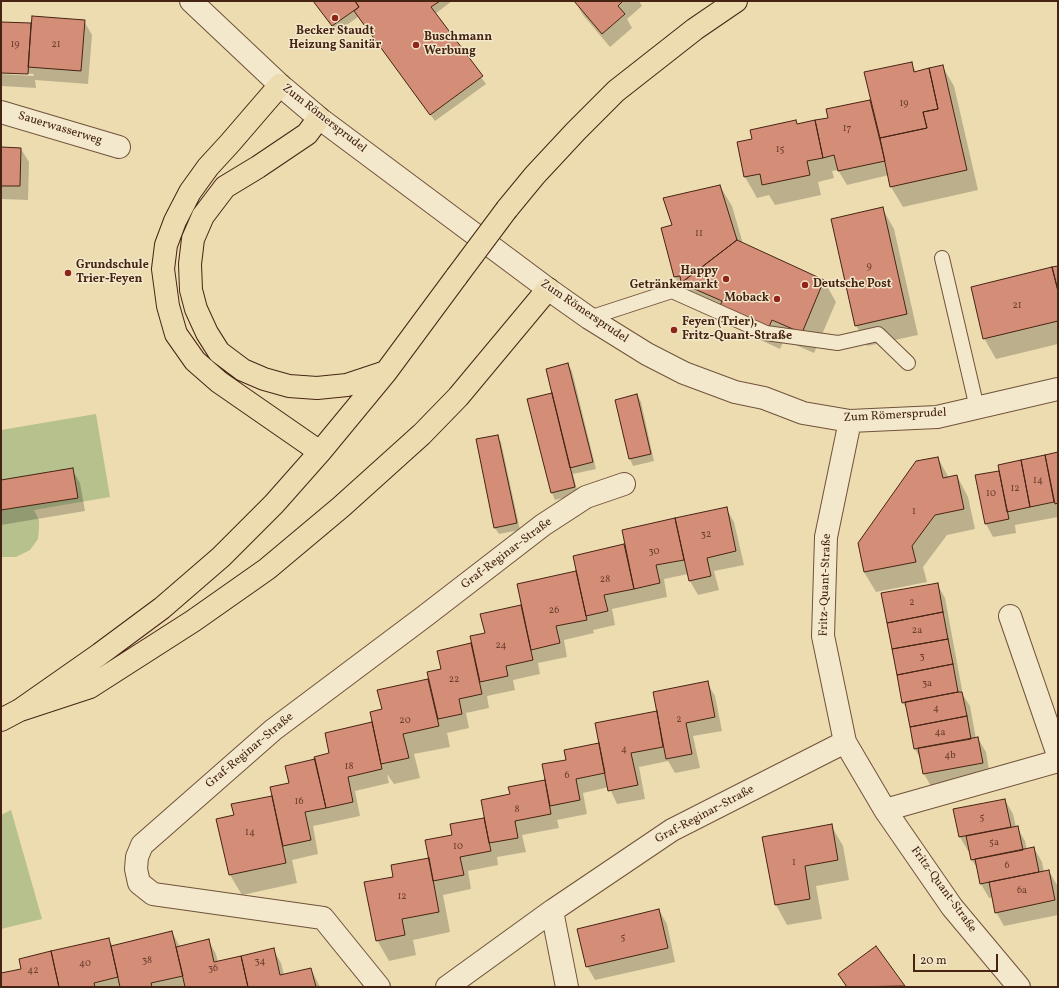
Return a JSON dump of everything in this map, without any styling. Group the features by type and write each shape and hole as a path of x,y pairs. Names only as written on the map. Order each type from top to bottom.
{"main road":[{"path":"1,720 20,710 100,654 162,608 215,562 274,504 320,452 386,372 507,209 535,175 616,91 695,28 736,1"},
{"path":"280,85 208,167 190,192 175,221 166,245 163,269 168,306 176,334 195,361 219,382 320,452"},
{"path":"319,118 307,134 225,187 203,216 193,239 190,264 190,290 196,309 207,333 220,352 243,370 264,379 289,386 317,388 347,385 386,372"},
{"path":"20,710 90,687 193,621 267,569 422,434 458,397 548,289"}],"street":[{"name":"Zum Römersprudel","path":"191,1 280,85 319,118 589,318 647,354 684,373 735,392 764,398 803,412 850,421 937,417 1058,389"},
{"name":"Sauerwasserweg","path":"1,112 119,147"},
{"name":"Fritz-Quant-Straße","path":"850,421 826,537 823,636 846,742 885,810 952,907 1019,987"},
{"name":"Graf-Reginar-Straße","path":"379,987 323,918 153,894 139,883 136,869 137,857 142,845 273,730 543,525 586,497 624,484"},
{"path":"1010,616 1058,755"},
{"name":"Graf-Reginar-Straße","path":"447,987 552,912 672,830 846,742"},
{"path":"885,810 1058,761"},
{"path":"552,912 567,987"}],"lane":[{"path":"942,258 977,408"},
{"path":"589,318 672,291 766,334 838,344 878,334 908,363"}],"green space":[{"path":"96,414 110,497 34,510 39,520 38,539 30,550 16,557 1,557 1,430"},
{"path":"11,810 42,919 1,929 1,815"}],"building":[{"name":"Becker Staudt Heizung Sanitär","path":"313,1 355,1 359,7 332,26"},
{"path":"355,1 440,1 431,7 483,76 430,115 354,11 359,7"},
{"path":"574,1 623,1 618,6 625,14 602,34"},
{"path":"32,16 85,20 81,71 28,67"},
{"path":"1,22 31,23 28,74 1,73"},
{"path":"912,62 914,72 929,68 938,109 923,112 927,128 880,138 864,72"},
{"path":"943,65 967,170 890,187 880,138 927,128 923,112 938,109 929,68"},
{"path":"870,100 885,161 838,171 834,155 823,158 815,120 828,118 826,109"},
{"path":"796,120 797,124 815,120 823,158 807,161 810,175 762,185 760,174 744,177 737,142 752,139 750,130"},
{"path":"1,147 21,148 20,186 1,186"},
{"path":"720,185 737,240 681,283 680,276 674,277 661,228 672,225 663,198"},
{"path":"883,207 907,314 855,326 831,219"},
{"path":"737,240 824,280 802,333 772,320 768,329 720,306 722,301 681,283"},
{"path":"1058,266 1058,291 1052,267"},
{"path":"1052,267 1058,291 1058,321 983,339 971,287"},
{"path":"568,363 593,462 570,468 546,369"},
{"path":"552,393 575,487 551,493 527,399"},
{"path":"637,394 651,454 629,459 615,400"},
{"path":"498,435 517,523 494,528 476,439"},
{"path":"1058,452 1058,503 1055,504 1045,455"},
{"path":"1045,455 1054,502 1030,507 1021,460"},
{"path":"938,457 943,478 957,475 964,509 935,515 912,546 916,562 864,572 858,543 916,461"},
{"path":"1021,460 1030,507 1007,512 998,465"},
{"path":"73,468 78,498 1,510 1,480"},
{"path":"999,471 1009,519 985,524 975,475"},
{"path":"727,507 736,551 707,558 711,576 689,581 675,518"},
{"path":"675,518 684,560 656,565 660,583 634,589 622,530"},
{"path":"624,544 634,589 604,595 608,611 586,616 573,556"},
{"path":"576,571 587,620 556,626 560,643 531,650 517,584"},
{"path":"938,583 943,612 887,623 881,593"},
{"path":"521,605 533,660 506,666 508,676 480,682 470,636 485,633 480,614"},
{"path":"943,612 948,639 892,649 887,623"},
{"path":"948,639 953,664 897,675 892,649"},
{"path":"471,643 482,694 459,699 462,714 438,719 427,672 441,669 437,651"},
{"path":"953,664 958,692 902,703 897,675"},
{"path":"428,679 439,726 403,734 409,758 381,764 370,712 382,709 377,690"},
{"path":"708,681 715,717 686,723 692,754 666,759 653,692"},
{"path":"962,692 967,716 910,727 905,702"},
{"path":"657,711 663,747 631,753 638,785 608,791 595,723"},
{"path":"967,716 971,739 914,749 910,727"},
{"path":"372,722 382,769 348,777 353,802 326,808 314,757 329,753 325,733"},
{"path":"978,737 983,763 923,774 918,748"},
{"path":"599,743 605,773 576,779 580,800 550,806 542,764 566,760 564,750"},
{"path":"315,759 326,808 305,812 311,840 283,846 270,787 289,783 285,766"},
{"path":"545,780 551,814 515,821 518,838 489,843 481,800 510,794 508,787"},
{"path":"272,796 286,863 229,875 216,819 234,815 231,804"},
{"path":"1005,799 1011,827 959,837 953,809"},
{"path":"484,818 491,851 460,857 464,875 433,881 425,840 452,835 450,824"},
{"path":"832,824 838,860 805,866 810,899 775,905 762,837"},
{"path":"1018,826 1023,850 971,860 966,836"},
{"path":"1034,847 1039,872 980,884 975,859"},
{"path":"429,858 439,912 402,919 405,935 376,941 364,882 393,877 391,865"},
{"path":"1049,870 1055,900 995,913 989,882"},
{"path":"659,909 668,948 586,967 577,929"},
{"path":"172,931 183,976 151,983 152,987 120,987 111,946"},
{"path":"109,938 118,977 94,983 95,987 59,987 51,951"},
{"path":"209,939 214,962 241,956 248,987 185,987 176,947"},
{"path":"876,946 905,986 847,987 838,974"},
{"path":"274,948 280,975 311,968 316,987 248,987 241,956"},
{"path":"51,951 59,987 1,987 1,973 21,969 19,959"}],"place":[{"name":"Becker Staudt Heizung Sanitär","path":"335,18"},
{"name":"Buschmann Werbung","path":"416,45"},
{"name":"Grundschule Trier-Feyen","path":"68,273"},
{"name":"Happy Getränkemarkt","path":"726,279"},
{"name":"Deutsche Post","path":"805,285"},
{"name":"Moback","path":"777,299"},
{"name":"Feyen (Trier), Fritz-Quant-Straße","path":"674,330"}]}
